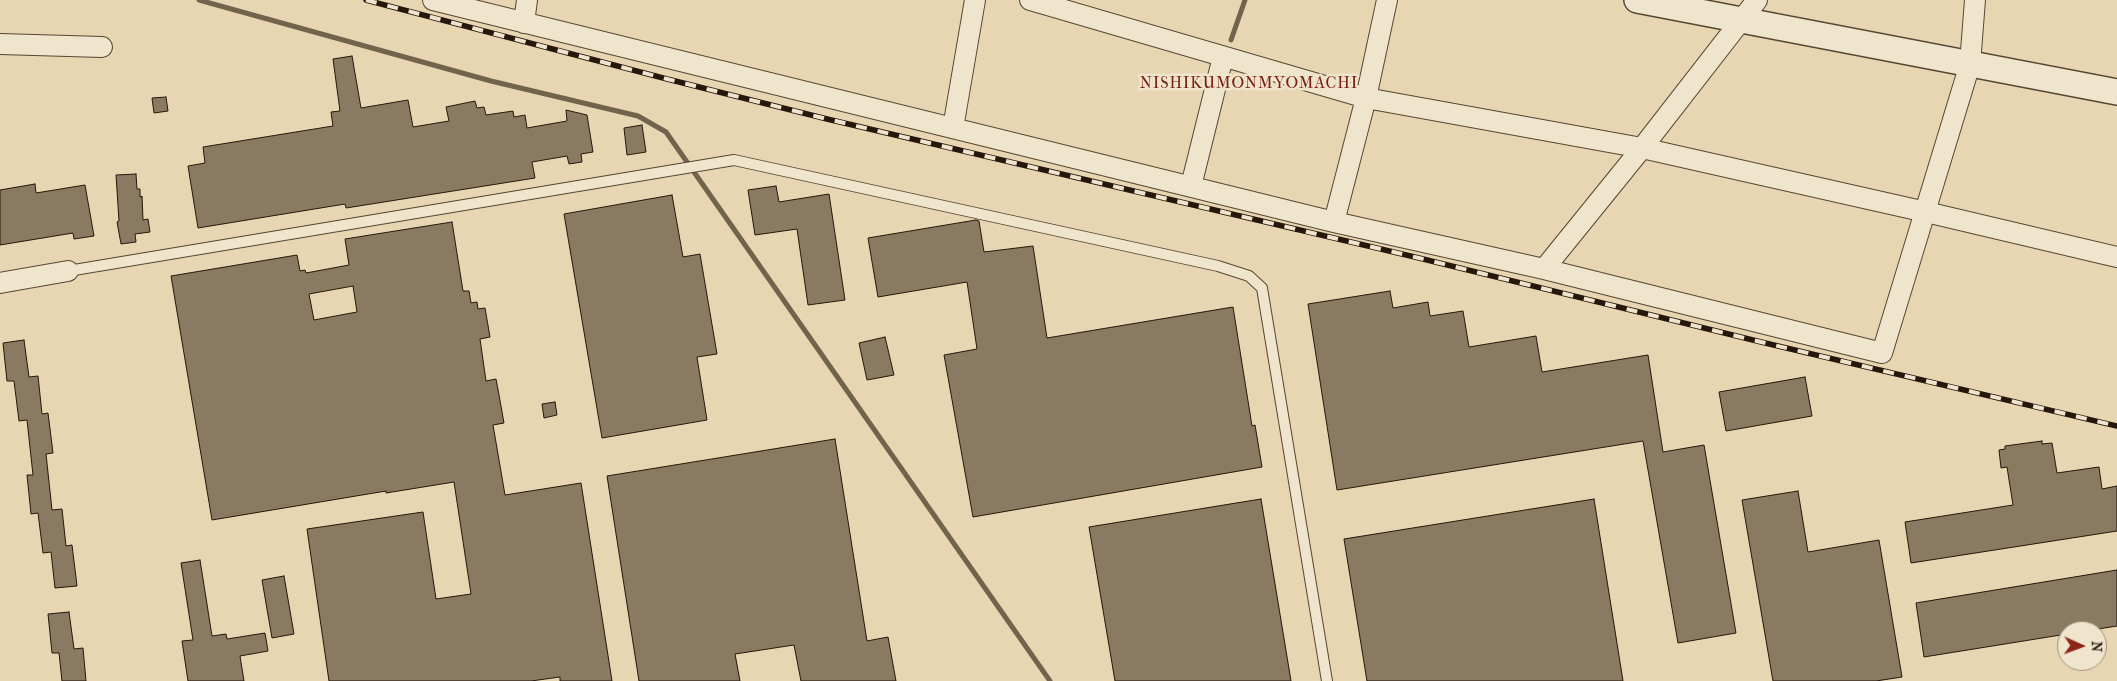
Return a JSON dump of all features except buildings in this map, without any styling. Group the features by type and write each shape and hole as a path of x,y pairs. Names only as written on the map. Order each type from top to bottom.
{"street":[{"path":"433,0 1334,222 1544,269 1882,353 1970,64 1975,0"},
{"path":"524,23 527,0"},
{"path":"953,128 975,0"},
{"path":"1030,0 1366,98 1642,148 2117,257"},
{"path":"1334,222 1366,98 1387,0"},
{"path":"1637,0 2117,92"},
{"path":"1544,269 1642,148 1756,0"},
{"path":"0,44 102,47"},
{"path":"1191,186 1223,57"},
{"path":"0,283 68,271"}],"lane":[{"path":"68,271 734,160 1218,266 1249,276 1262,288 1327,681"}],"waterway":[{"path":"199,0 491,81 638,116 666,132 1050,681"},
{"path":"1231,40 1245,0"}],"railway":[{"path":"366,0 827,119 1419,258 1761,342 2117,426"}],"district":[{"name":"NISHIKUMONMYOMACHI","path":"1249,84"}]}
